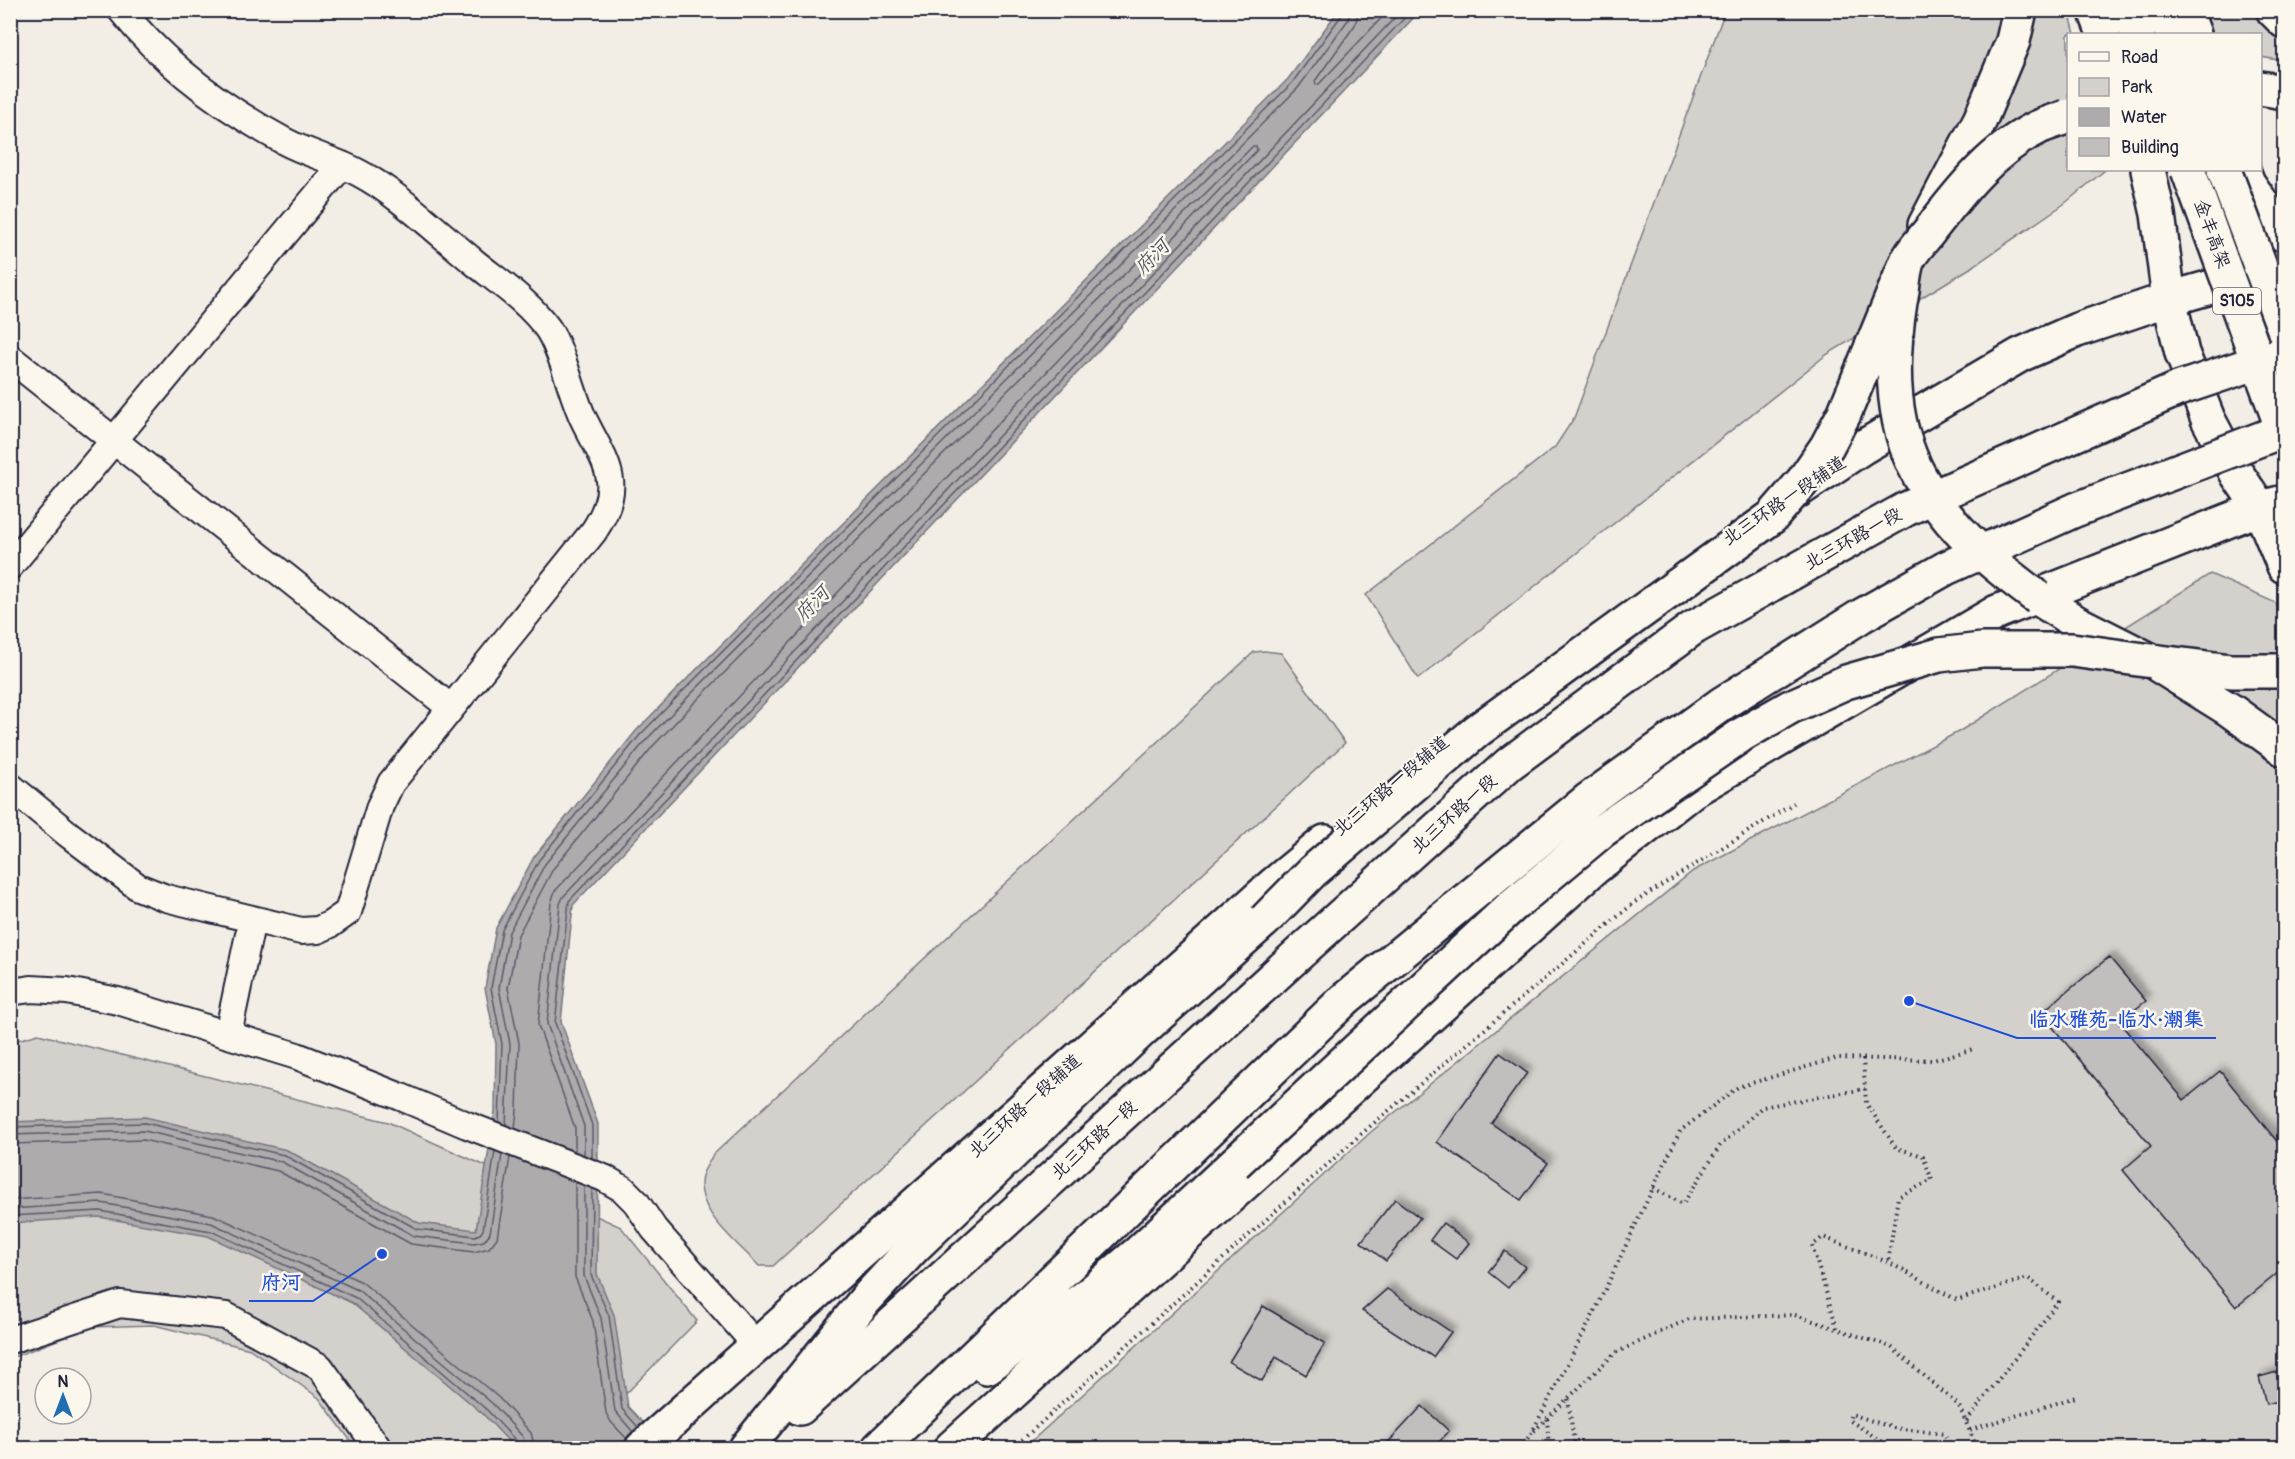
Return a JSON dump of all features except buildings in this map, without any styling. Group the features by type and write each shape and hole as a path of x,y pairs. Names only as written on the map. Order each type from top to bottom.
{"main road":[{"path":"746,1449 866,1299 914,1248 1141,1031 1264,920 1312,872 1478,730 1558,670 1773,517 1803,481 1827,446 1844,414 1907,261 1980,120 2013,41 2020,10"},
{"path":"2095,10 2104,33"},
{"path":"2129,10 2138,33"},
{"path":"2163,10 2172,33"},
{"path":"2185,10 2194,33"},
{"path":"2273,10 2284,21"},
{"path":"2262,88 2284,92"},
{"path":"2067,116 2038,128 1994,157 1946,209 1907,261 1895,343 1893,384 1902,434 1925,486 1947,517 1970,543 2009,577 2077,623 2152,661 2230,710 2284,749"},
{"path":"2148,171 2158,214 2169,299 2182,353 2208,419 2237,474 2272,505 2284,566"},
{"name":"金丰高架","path":"2188,171 2284,432"},
{"name":"金丰高架","path":"2224,171 2281,346"},
{"path":"2243,171 2248,183 2284,235"},
{"name":"北三环路一段辅道","path":"652,1440 1273,885 1436,747 1619,612 1863,447 2020,355 2077,330 2169,299 2284,266"},
{"name":"北三环路一段","path":"756,1449 1509,764 1693,628 1906,509 2281,346"},
{"path":"879,1449 1345,999 1588,800 1724,703 1861,616 1946,568 2075,510 2284,432"},
{"path":"951,1449 1593,869 1692,791 1997,612 2272,505"},
{"path":"911,1419 1087,1296 1140,1252 1513,905 1594,837 1654,793 1743,734 1790,707 1846,681 1939,655 1982,650 2072,650 2231,670 2284,671"}],"street":[{"path":"10,786 138,887 166,898 301,931 318,930 332,924 348,912 380,806 391,783 594,531 606,512 611,495 610,476 582,415 549,331 531,308 406,206 361,174 284,141 221,101 152,46 121,10"},
{"path":"10,566 342,165"},
{"path":"10,358 451,708"},
{"path":"228,1034 252,920"},
{"path":"10,992 31,989 67,991 118,1001 228,1034 297,1056 604,1178 623,1189 636,1202 654,1229 757,1346"},
{"path":"10,1340 120,1304 226,1316 320,1367 378,1449"}],"path":[{"path":"1013,1449 1360,1135 1635,902 1794,802"},
{"path":"1520,1449 1531,1434 1594,1313 1680,1131 1738,1087 1837,1058 1932,1060 1974,1049"},
{"path":"1863,1059 1866,1103 1896,1149 1923,1156 1932,1180 1898,1197 1888,1262"},
{"path":"1653,1188 1683,1204 1720,1146 1762,1107 1865,1089"},
{"path":"1837,1329 1812,1246 1823,1237 1888,1262 1957,1300 2028,1278 2058,1302 1966,1422"},
{"path":"1531,1434 1615,1353 1689,1319 1795,1315 1891,1347 1959,1406 1977,1449"},
{"path":"1970,1430 2076,1396"},
{"path":"1568,1398 1575,1449"},
{"path":"1892,1449 1850,1420 1851,1414 1894,1428 1944,1434 1952,1449"},
{"path":"1547,1419 1549,1449"},
{"path":"1739,1449 1750,1446"}],"green space":[{"path":"1725,11 2069,11 2075,33 2067,33 2067,171 2104,171 2064,204 1972,267 1826,355 1418,679 1366,595 1555,447 1574,418"},
{"path":"2201,11 2284,11 2284,61 2262,57 2262,33 2210,33"},
{"path":"2210,574 2276,603 2284,625 2284,1448 1024,1448 1372,1131 1693,871 1960,731"},
{"path":"1254,652 1281,653 1345,743 773,1266 759,1266 719,1225 704,1201 701,1189 702,1176 713,1155"},
{"path":"38,1034 388,1122 621,1227 697,1321 573,1448 356,1448 319,1398 250,1349 154,1325 91,1327 11,1358 11,1042"}],"water":[{"path":"1338,11 1420,11 573,905 561,1022 598,1124 597,1274 614,1315 628,1407 667,1448 515,1448 483,1414 352,1303 208,1236 99,1217 11,1223 10,1122 145,1117 287,1150 419,1223 476,1230 495,1111 496,1044 485,988 496,928 534,857 636,731 1288,79"}],"place":[{"name":"临水雅苑-临水·潮集","path":"1909,1001"},
{"name":"府河","path":"382,1254"}]}
